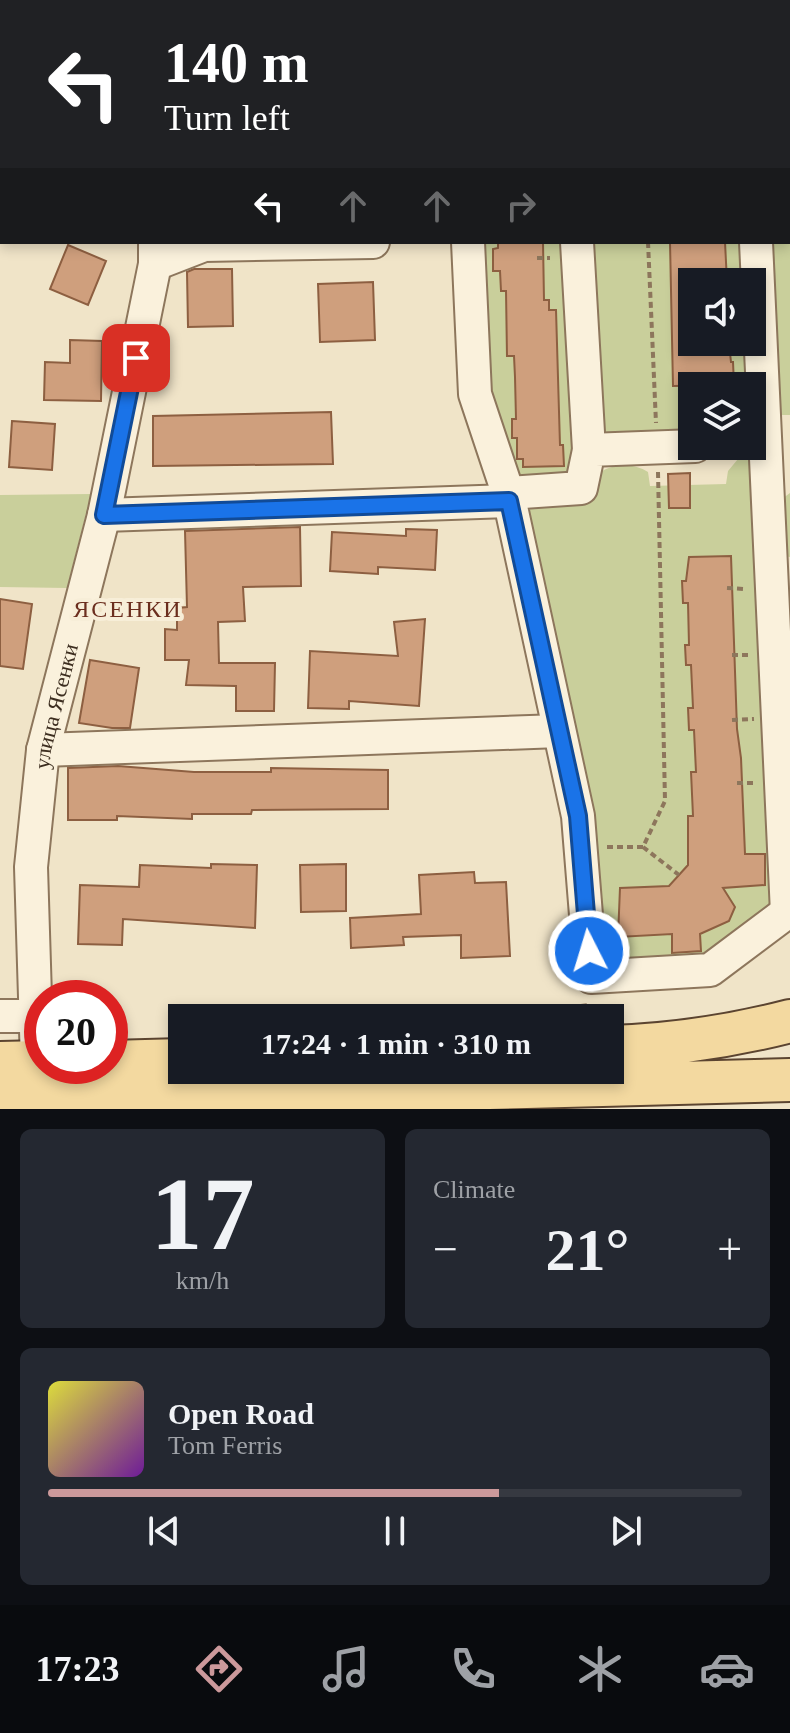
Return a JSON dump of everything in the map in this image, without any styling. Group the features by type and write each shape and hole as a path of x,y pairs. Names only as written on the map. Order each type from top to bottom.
{"main road":[{"path":"624,1047 670,1045 790,1024"},
{"path":"128,1070 168,1063"},
{"path":"128,1077 472,1099 754,1092"},
{"path":"0,1101 67,1084"}],"street":[{"path":"155,253 204,245 260,244"},
{"path":"468,244 475,394 508,497 578,816 591,977 710,970 788,911 769,437 756,244"},
{"path":"104,515 508,497 581,488 589,450 577,244"},
{"name":"улица Ясенки","path":"34,980 31,867 43,750 104,515 155,253"},
{"path":"589,450 678,447"},
{"path":"43,750 559,731"},
{"path":"0,1016 24,1016"}],"path":[{"path":"643,847 665,801 657,448 648,244"},
{"path":"580,848 643,847 679,875"},
{"path":"594,1004 602,1003"}],"green space":[{"path":"476,244 563,244 575,479 518,482 480,360"},
{"path":"586,244 745,244 746,268 678,268 678,356 750,356 750,372 678,372 678,441 599,441"},
{"path":"764,244 790,244 790,415 780,415 771,410"},
{"path":"737,460 752,460 775,914 708,964 601,971 519,515 528,504 615,466 629,465 648,472 650,486 726,484 728,471"},
{"path":"790,493 790,557 785,556 775,504"},
{"path":"91,494 67,588 0,587 0,495"}],"building":[{"path":"498,244 543,244 544,300 549,300 549,310 556,310 560,445 563,445 564,466 523,467 523,459 517,459 517,438 512,438 512,419 516,419 514,356 507,356 506,291 501,291 500,271 493,271 493,249 498,248"},
{"path":"670,244 725,244 726,268 678,268 678,356 730,356 733,372 678,372 678,386 673,386"},
{"path":"68,245 106,261 88,305 50,289"},
{"path":"194,269 232,269 233,326 188,327 187,272"},
{"path":"373,282 375,340 320,342 318,284"},
{"path":"70,340 102,341 101,401 44,400 45,362 70,363"},
{"path":"331,412 333,464 153,466 153,416"},
{"path":"12,421 55,424 52,470 9,467"},
{"path":"690,473 690,508 669,508 668,474"},
{"path":"300,527 301,586 243,587 245,621 218,622 219,663 275,663 274,711 236,711 236,686 186,685 189,660 165,660 165,629 177,630 177,608 187,607 185,531"},
{"path":"406,529 437,530 435,570 378,567 378,574 330,571 332,532 406,536"},
{"path":"731,556 745,854 765,854 765,885 723,888 735,907 729,921 700,934 701,951 672,953 672,934 618,937 620,888 669,886 688,865 688,816 693,816 691,772 696,772 694,730 689,730 688,708 693,708 691,665 686,665 685,645 689,645 688,603 683,603 682,581 686,581 689,557"},
{"path":"0,599 32,604 23,669 0,666"},
{"path":"425,619 419,706 349,701 349,709 308,708 310,651 398,656 394,622"},
{"path":"90,660 139,668 130,728 79,723"},
{"path":"118,766 194,772 271,772 271,768 388,770 388,809 252,810 251,814 192,814 192,819 117,816 117,820 68,820 68,768"},
{"path":"211,864 257,865 255,928 123,919 122,945 78,944 80,885 139,887 140,865 211,868"},
{"path":"346,864 346,911 301,912 300,865"},
{"path":"474,872 475,883 506,882 510,956 461,958 461,935 403,937 404,945 351,948 350,918 421,914 419,875"}],"district":[{"name":"ЯСЕНКИ","path":"128,609"}],"route":[{"path":"136,358 104,515 509,501 578,816 589,951"}]}
